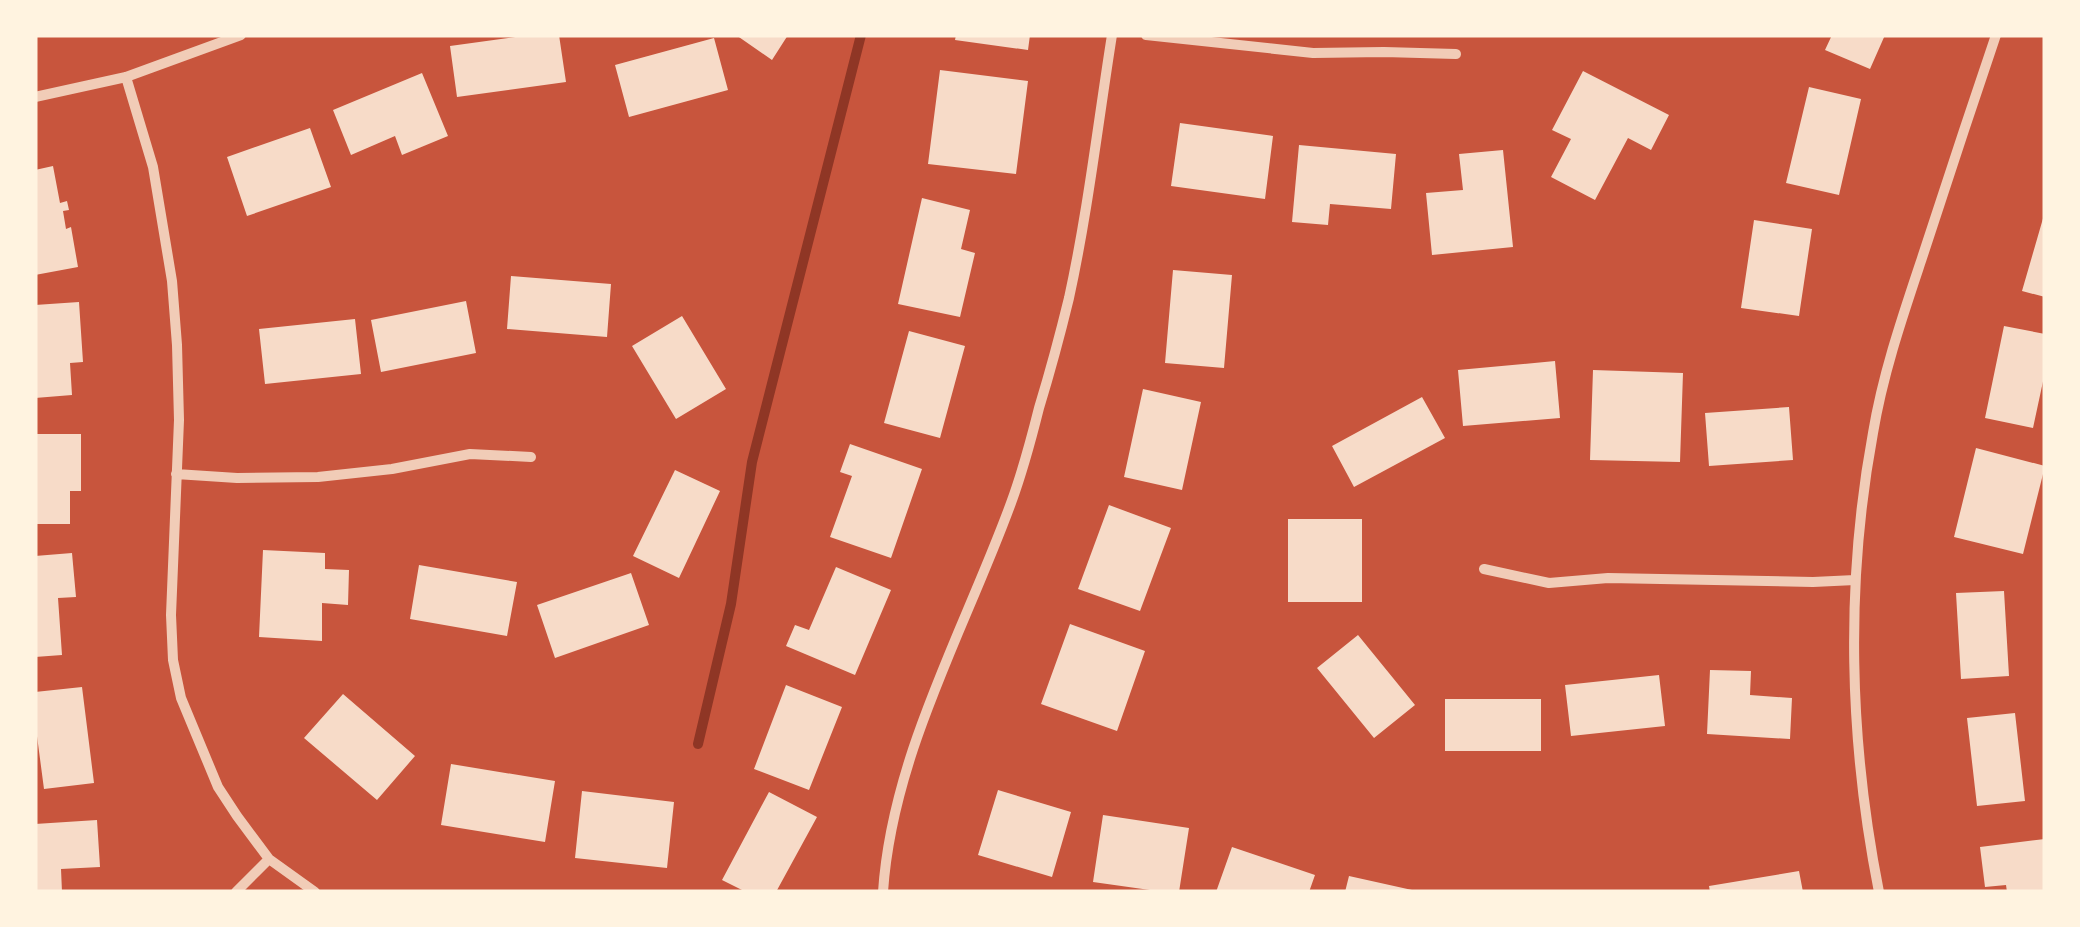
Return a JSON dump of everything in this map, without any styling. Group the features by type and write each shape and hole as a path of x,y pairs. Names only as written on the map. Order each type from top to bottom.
{"street":[{"path":"35,97 126,76 242,35"},
{"path":"883,892 901,782 1012,502 1053,360 1081,235 1112,35"},
{"path":"1146,35 1313,53 1456,54"},
{"path":"1879,892 1869,844 1854,690 1855,580 1872,433 1887,370 1996,35"},
{"path":"126,76 154,168 172,281 178,364 170,615 180,698 218,787 269,860 315,892"},
{"path":"176,474 318,477 392,469 470,454 531,458"},
{"path":"1484,569 1548,582 1608,578 1855,580"},
{"path":"236,892 269,860"}],"building":[{"path":"559,35 566,82 457,97 450,46"},
{"path":"736,35 788,35 772,60"},
{"path":"956,35 1030,35 1028,50 955,40"},
{"path":"1832,35 1885,35 1870,69 1825,50"},
{"path":"714,38 728,90 629,117 615,65"},
{"path":"940,70 1028,81 1016,174 928,164"},
{"path":"1583,71 1669,115 1651,150 1628,138 1595,200 1551,177 1571,139 1552,130"},
{"path":"422,73 448,136 402,155 395,136 351,155 333,110"},
{"path":"1809,87 1861,99 1839,195 1786,183"},
{"path":"1180,123 1273,136 1265,199 1171,186"},
{"path":"310,128 331,187 247,216 227,157"},
{"path":"1299,145 1396,154 1391,209 1330,204 1328,225 1292,222"},
{"path":"1503,150 1513,247 1432,255 1426,193 1463,190 1459,154"},
{"path":"53,166 60,203 67,201 69,210 63,211 66,229 71,227 78,267 35,275 35,170"},
{"path":"922,198 970,210 961,249 975,253 960,317 898,304"},
{"path":"2045,215 2045,297 2022,291"},
{"path":"1754,220 1812,229 1799,316 1741,308"},
{"path":"1173,270 1232,275 1224,368 1165,363"},
{"path":"511,276 611,284 607,337 507,329"},
{"path":"466,301 476,353 381,372 371,320"},
{"path":"79,302 83,362 70,363 72,395 35,398 35,305"},
{"path":"682,316 726,389 676,419 632,346"},
{"path":"355,319 361,374 265,384 259,329"},
{"path":"2004,326 2045,334 2045,372 2033,428 1985,418"},
{"path":"909,331 965,346 940,438 884,423"},
{"path":"1555,361 1560,418 1463,426 1458,370"},
{"path":"1593,370 1683,373 1680,462 1590,460"},
{"path":"1143,389 1201,402 1182,490 1124,477"},
{"path":"1422,397 1445,438 1354,487 1332,446"},
{"path":"1789,407 1793,460 1709,466 1705,413"},
{"path":"35,434 81,434 81,491 70,491 70,524 35,524"},
{"path":"850,444 922,469 891,558 830,537 852,476 840,472"},
{"path":"1976,448 2045,466 2023,554 1954,537"},
{"path":"675,470 720,491 679,578 633,556"},
{"path":"1109,505 1171,528 1140,611 1078,589"},
{"path":"1288,519 1362,519 1362,602 1288,602"},
{"path":"263,550 325,553 325,569 349,570 348,605 322,603 322,641 259,637"},
{"path":"72,553 76,597 58,598 62,655 35,657 35,556"},
{"path":"419,565 517,582 507,636 410,619"},
{"path":"836,567 891,590 855,675 786,646 795,625 809,630"},
{"path":"631,573 649,625 555,658 537,605"},
{"path":"2004,591 2009,676 1961,679 1956,593"},
{"path":"1070,624 1145,651 1117,731 1041,704"},
{"path":"1358,635 1415,705 1374,738 1317,668"},
{"path":"1710,670 1751,671 1750,695 1792,698 1790,739 1707,734"},
{"path":"1659,675 1665,726 1571,736 1565,685"},
{"path":"786,685 842,707 809,790 754,769"},
{"path":"82,687 94,783 44,789 35,692"},
{"path":"343,694 415,756 377,800 304,738"},
{"path":"1445,699 1541,699 1541,751 1445,751"},
{"path":"2015,713 2025,801 1977,806 1967,718"},
{"path":"451,764 555,781 545,842 441,825"},
{"path":"998,790 1071,812 1052,877 978,855"},
{"path":"582,791 674,802 667,868 575,858"},
{"path":"769,792 817,817 776,892 746,892 722,880"},
{"path":"1103,815 1189,828 1179,892 1093,882"},
{"path":"97,820 100,867 61,869 62,892 35,892 35,824"},
{"path":"2045,839 2045,892 2007,892 2006,885 1985,887 1980,847"},
{"path":"1232,847 1315,875 1309,892 1216,892"},
{"path":"1799,871 1803,892 1710,892 1709,886"},
{"path":"1349,876 1412,890 1412,892 1345,892"}],"waterway":[{"path":"698,744 731,604 752,462 861,35"}]}
